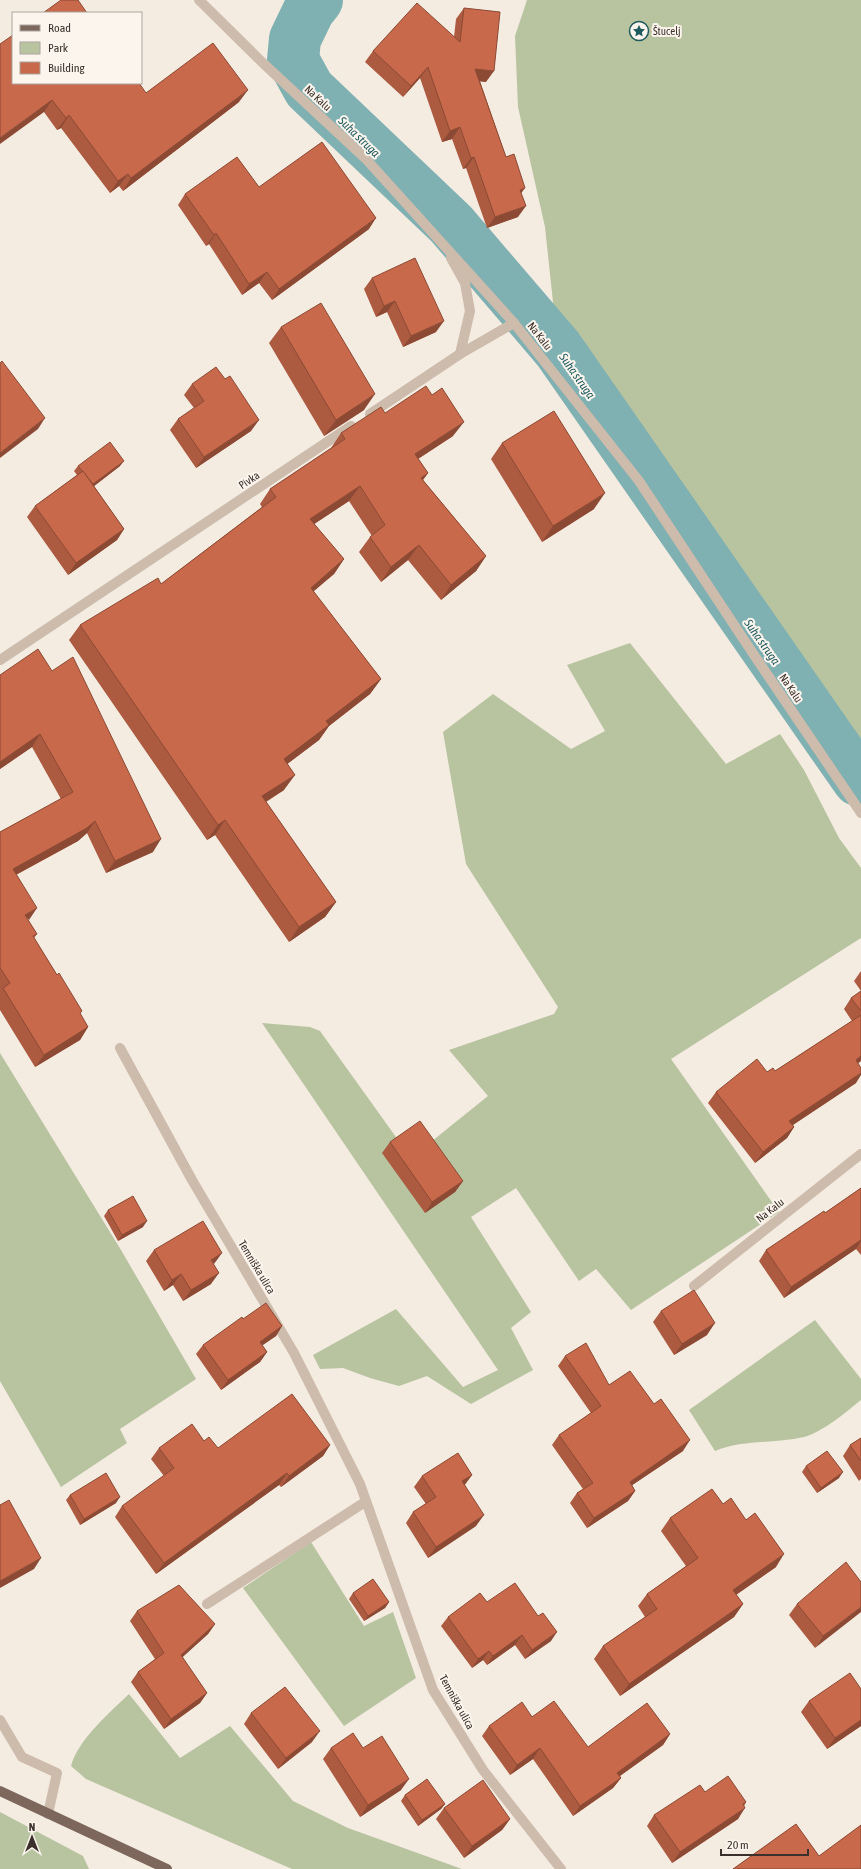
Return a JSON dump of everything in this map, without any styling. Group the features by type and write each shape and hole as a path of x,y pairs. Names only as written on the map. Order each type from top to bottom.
{"main road":[{"path":"0,1791 167,1869"}],"street":[{"name":"Na Kalu","path":"199,0 264,64 366,159 514,323 639,481 861,813"},
{"path":"442,242 465,283 470,311 460,354"},
{"name":"Pivka","path":"0,660 460,354 514,323"},
{"name":"Temniška ulica","path":"120,1048 192,1180 294,1353 360,1484 365,1502 433,1690 483,1770 561,1869"},
{"name":"Na Kalu","path":"694,1286 861,1154"},
{"path":"207,1604 365,1502"},
{"path":"0,1720 22,1757 57,1773 48,1814"}],"green space":[{"path":"527,0 861,0 861,783 652,466 558,349 545,227 518,107 515,36"},
{"path":"630,643 726,764 780,734 804,770 839,838 861,868 861,938 671,1059 779,1212 631,1310 596,1269 579,1281 516,1188 471,1217 531,1312 511,1328 533,1370 471,1404 427,1376 399,1386 370,1378 343,1368 320,1369 313,1355 396,1309 463,1387 498,1370 262,1023 310,1027 320,1031 411,1158 488,1096 449,1050 554,1014 558,1007 466,864 443,732 493,694 571,749 605,731 567,665"},
{"path":"0,1053 121,1250 196,1379 120,1429 127,1443 61,1487 0,1381"},
{"path":"815,1320 861,1379 861,1400 819,1431 804,1437 748,1443 726,1447 715,1451 689,1410"},
{"path":"311,1542 364,1626 393,1612 416,1678 344,1726 243,1588"},
{"path":"129,1694 180,1758 230,1726 293,1801 348,1828 462,1869 292,1869 86,1779 71,1766 80,1746 95,1727"},
{"path":"0,1812 83,1856 89,1869 0,1869"}],"building":[{"path":"61,0 78,0 86,12 44,12"},
{"path":"417,3 460,42 464,8 500,12 494,71 475,69 506,157 514,154 525,188 520,190 526,206 495,217 474,157 471,158 460,127 450,131 428,67 411,86 373,51"},
{"path":"12,36 12,84 140,84 146,93 213,43 248,90 131,178 128,174 118,181 69,115 66,118 52,100 0,138 0,44"},
{"path":"322,142 376,218 279,289 267,272 249,284 216,233 214,235 185,194 237,157 259,187"},
{"path":"415,258 444,321 411,336 395,301 384,306 372,278"},
{"path":"321,303 375,394 336,420 281,327"},
{"path":"2,361 45,418 0,453 0,363"},
{"path":"216,367 225,379 230,376 259,420 204,457 178,419 204,401 192,384"},
{"path":"426,386 432,395 442,388 464,422 415,454 428,473 421,478 486,556 451,585 419,545 391,567 370,537 385,525 360,486 310,519 344,559 311,588 381,679 326,721 329,725 284,759 295,775 262,796 336,902 299,927 225,820 218,825 80,625 158,578 161,584 276,497 270,489 345,439 341,433 381,407 385,413"},
{"path":"554,411 605,493 553,526 502,443"},
{"path":"110,442 124,461 93,484 78,466"},
{"path":"83,471 124,529 76,563 35,506"},
{"path":"38,649 52,671 73,657 161,839 115,861 95,821 87,828 13,869 37,908 25,915 37,934 33,936 57,975 59,973 82,1011 80,1013 88,1027 44,1055 3,988 10,983 0,968 0,832 73,792 40,734 0,762 0,675"},
{"path":"861,991 861,1011 851,998"},
{"path":"861,1015 861,1056 856,1060 861,1068 861,1073 789,1121 794,1127 763,1152 716,1092 757,1059 767,1072 773,1068 775,1071"},
{"path":"420,1121 463,1181 432,1202 390,1142"},
{"path":"861,1188 861,1240 791,1287 766,1250 824,1211 825,1213"},
{"path":"133,1196 147,1221 122,1235 108,1210"},
{"path":"203,1221 222,1253 211,1260 219,1273 191,1290 181,1274 172,1280 154,1250"},
{"path":"694,1290 715,1323 682,1344 661,1311"},
{"path":"266,1303 282,1326 260,1342 267,1352 228,1380 203,1345 242,1317 243,1319"},
{"path":"586,1343 609,1385 630,1371 654,1404 661,1399 690,1440 630,1482 635,1491 594,1518 577,1493 593,1483 559,1435 601,1406 565,1356"},
{"path":"292,1394 330,1445 289,1476 287,1473 164,1563 122,1506 174,1468 159,1448 192,1424 204,1441 209,1437 218,1448"},
{"path":"861,1438 861,1461 850,1445"},
{"path":"827,1451 843,1472 821,1488 806,1466"},
{"path":"458,1453 472,1475 462,1481 484,1515 436,1547 413,1512 436,1497 422,1476"},
{"path":"106,1473 120,1497 84,1519 70,1495"},
{"path":"712,1489 723,1504 731,1498 746,1520 755,1513 784,1554 733,1590 743,1604 629,1684 603,1646 657,1609 647,1594 698,1558 670,1518"},
{"path":"9,1500 41,1558 0,1581 0,1505"},
{"path":"846,1562 861,1582 861,1607 823,1636 797,1604"},
{"path":"373,1579 389,1602 368,1616 353,1593"},
{"path":"515,1583 538,1616 543,1613 557,1632 532,1650 522,1635 493,1656 489,1651 478,1659 448,1617 480,1593 487,1602"},
{"path":"179,1585 215,1624 181,1655 207,1693 171,1719 138,1672 164,1653 137,1611"},
{"path":"850,1673 861,1689 861,1720 835,1738 809,1701"},
{"path":"285,1687 320,1731 286,1758 251,1713"},
{"path":"554,1701 588,1747 647,1703 670,1734 617,1773 621,1778 580,1806 540,1748 517,1765 489,1726 522,1702 532,1717"},
{"path":"353,1733 363,1748 382,1736 409,1779 368,1805 331,1748"},
{"path":"728,1776 746,1802 743,1804 745,1808 680,1852 654,1815 700,1785 705,1792"},
{"path":"427,1779 445,1804 422,1820 405,1795"},
{"path":"483,1780 510,1819 472,1846 444,1808"},
{"path":"796,1824 819,1856 861,1825 861,1869 733,1869"}],"waterway":[{"name":"Suha struga","path":"317,0 309,10 295,39 293,60 309,89 451,224 558,349 858,780"}],"place":[{"name":"Štucelj","path":"639,31"}]}
